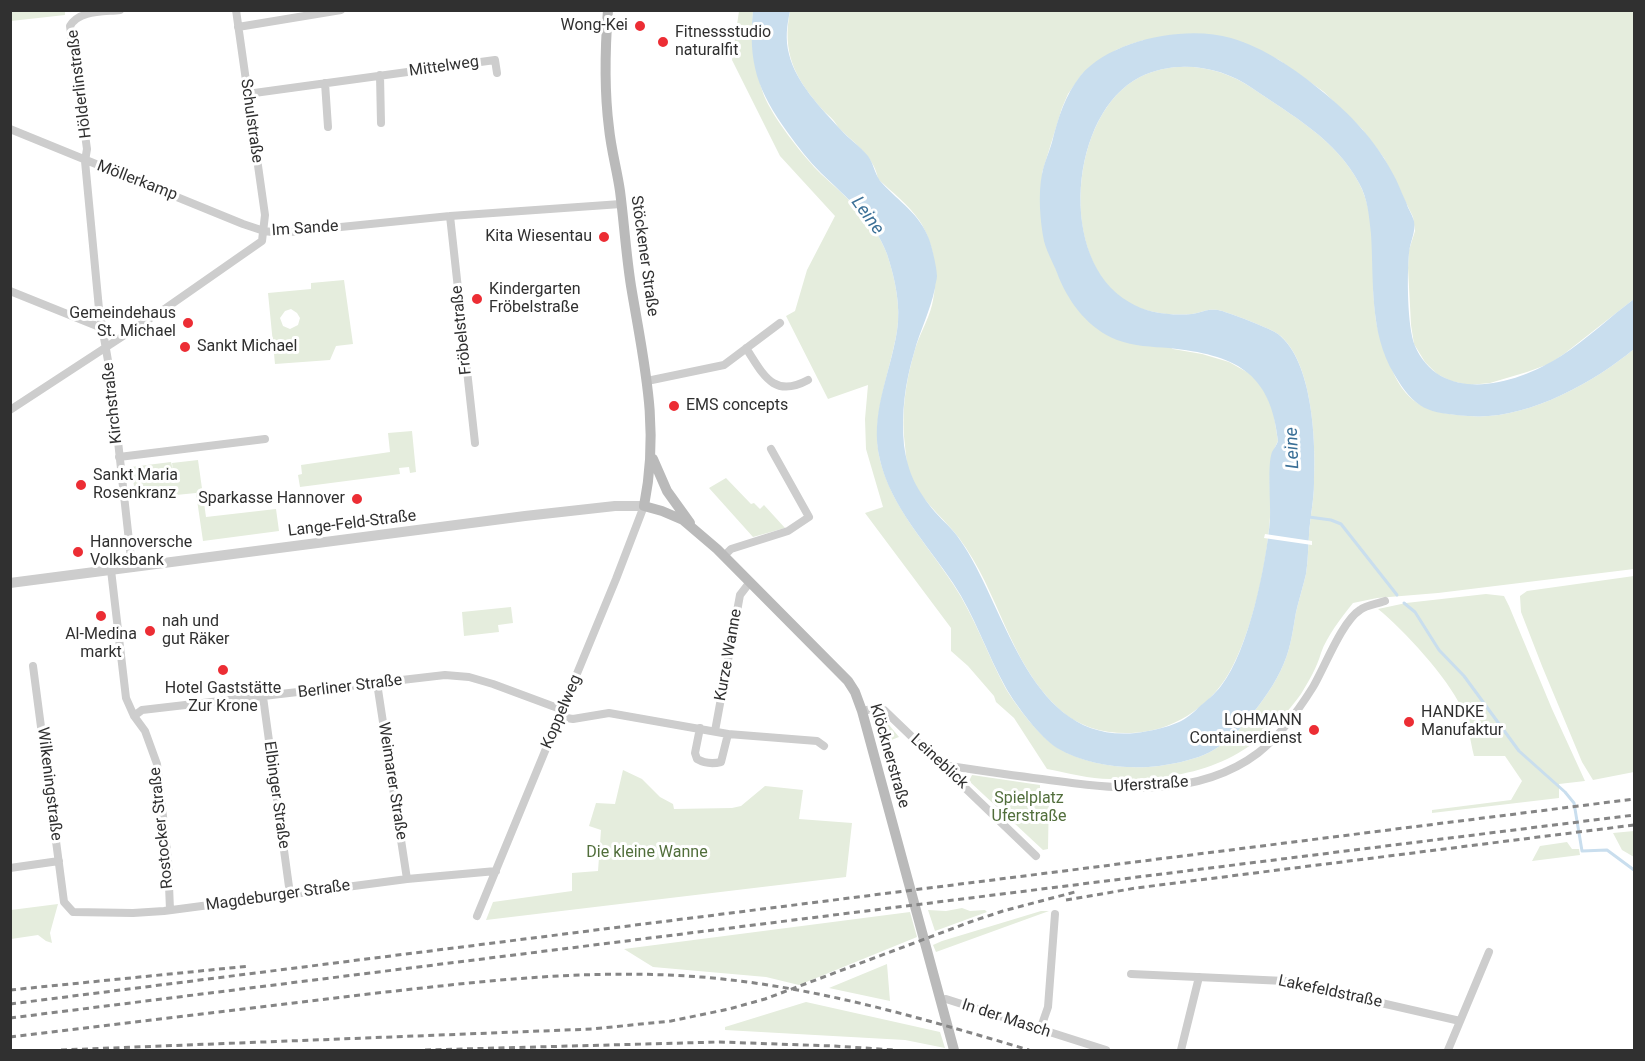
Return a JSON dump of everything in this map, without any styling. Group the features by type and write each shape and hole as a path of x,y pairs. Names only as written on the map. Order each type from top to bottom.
{"main road":[{"name":"Stöckener Straße","path":"608,10 605,61 608,127 647,381 652,429 644,506"},
{"path":"651,455 667,491 693,528"},
{"name":"Lange-Feld-Straße","path":"644,506 674,516 693,528"},
{"name":"Klöcknerstraße","path":"693,528 724,556 848,681 855,692 954,1050"}],"street":[{"name":"Hölderlinstraße","path":"85,161 87,149 70,26 73,21 86,15 120,10"},
{"name":"Schulstraße","path":"236,10 265,215 264,231"},
{"path":"238,27 341,10"},
{"name":"Mittelweg","path":"247,94 495,60 496,73"},
{"path":"380,75 381,123"},
{"path":"325,83 328,127"},
{"name":"Möllerkamp","path":"10,129 264,231"},
{"name":"Kirchstraße","path":"85,161 102,328 132,568"},
{"name":"Im Sande","path":"10,410 157,315 258,246 262,241 264,231 282,233 450,216 621,204"},
{"name":"Fröbelstraße","path":"450,216 475,443"},
{"path":"10,291 102,328"},
{"path":"647,381 724,365 780,323"},
{"path":"746,348 765,378 771,383 789,388 808,380"},
{"path":"119,457 265,439"},
{"path":"724,556 731,549 788,531 809,517 771,449"},
{"name":"Lange-Feld-Straße","path":"10,583 525,516 615,506 644,506"},
{"name":"Koppelweg","path":"477,916 644,506"},
{"name":"Rostocker Straße","path":"111,570 126,698 134,716 145,731 157,764 168,860 170,910"},
{"name":"Kurze Wanne","path":"715,731 740,595 750,582"},
{"name":"Uferstraße","path":"943,765 1107,788 1173,786 1204,780 1248,760 1271,742 1312,688 1340,636 1359,610 1385,601"},
{"name":"Wilkeningstraße","path":"33,666 64,902"},
{"name":"Berliner Straße","path":"134,716 142,710 445,675 469,676 561,713"},
{"name":"Weimarer Straße","path":"377,683 407,879"},
{"name":"Elbinger Straße","path":"263,697 290,894"},
{"name":"Leineblick","path":"862,711 878,708 884,710 1036,856"},
{"path":"561,713 573,719 609,713 728,734 817,741 824,746"},
{"path":"700,728 695,753 697,759 702,762 714,764 721,762 728,734"},
{"path":"10,868 59,861"},
{"name":"Magdeburger Straße","path":"64,902 73,912 132,913 407,879 496,871"},
{"path":"1040,1030 1048,1007 1055,914"},
{"path":"1448,1050 1489,952"},
{"name":"Lakefeldstraße","path":"1131,974 1285,981 1460,1021"},
{"path":"1181,1050 1199,976"},
{"name":"In der Masch","path":"940,1000 946,999 1106,1050"}],"green space":[{"path":"11,10 65,11 65,15 11,21"},
{"path":"739,11 753,11 757,69 762,91 771,109 807,158 867,220 882,242 890,263 897,292 897,331 877,428 880,460 893,494 911,525 961,597 1006,689 1029,721 1058,748 1081,759 1107,765 1147,767 1199,757 1230,739 1249,718 1281,670 1290,644 1306,574 1314,489 1313,425 1305,382 1290,346 1278,334 1222,311 1210,310 1176,315 1151,311 1129,303 1106,283 1090,255 1082,223 1081,188 1086,154 1098,122 1116,95 1140,77 1154,71 1183,67 1226,74 1252,88 1312,129 1338,153 1359,183 1369,213 1372,229 1375,312 1380,337 1395,376 1402,388 1418,404 1453,415 1489,416 1512,413 1556,398 1578,387 1634,349 1634,569 1438,593 1377,598 1353,603 1327,640 1301,694 1282,718 1262,737 1240,752 1194,771 1140,779 1095,778 1047,769 1014,718 996,702 994,696 968,666 951,651 951,628 865,513 883,507 866,449 865,419 868,385 828,399 786,316 795,311 807,270 835,216 780,156 732,60"},
{"path":"790,11 1634,11 1634,299 1549,364 1490,383 1469,385 1451,381 1437,374 1425,362 1414,344 1408,268 1409,250 1415,231 1413,217 1384,158 1362,129 1324,92 1279,60 1239,41 1144,40 1116,50 1082,74 1068,94 1062,108 1042,173 1045,243 1061,281 1173,349 1229,362 1254,376 1263,388 1273,410 1278,441 1272,453 1266,556 1257,598 1245,638 1221,686 1188,716 1146,732 1111,732 1083,725 1059,709 1042,691 1016,649 973,559 959,538 927,502 911,477 903,423 905,400 914,353 934,294 935,272 932,250 929,239 915,214 878,179 865,153 840,130 804,86 789,52"},
{"path":"344,280 353,344 336,346 330,360 275,364 268,293 311,289 311,283","holes":["291,309 300,318 298,325 290,329 283,326 280,318 285,311"]},
{"path":"412,431 416,472 410,473 409,467 399,468 400,474 300,487 298,475 302,474 301,465 390,452 388,433"},
{"path":"198,460 206,517 276,509 279,531 203,541 196,493 176,495 175,490 143,494 142,485 134,486 131,467 171,462 173,470 172,463"},
{"path":"726,478 751,504 754,503 760,509 764,505 785,528 753,537 709,488"},
{"path":"1634,576 1634,772 1593,780 1582,762 1542,666 1521,612 1520,596 1527,591"},
{"path":"1486,594 1504,596 1585,781 1559,784 1559,798 1432,813 1432,810 1511,800 1522,781 1505,756 1474,756 1465,718 1455,695 1424,655 1378,609 1406,603"},
{"path":"511,607 513,623 498,625 499,632 464,636 462,612"},
{"path":"880,714 899,737 881,744 873,717"},
{"name":"Die kleine Wanne","path":"623,770 642,779 660,797 673,804 674,809 741,806 765,786 803,790 799,819 852,823 846,877 486,920 493,902 572,891 572,873 598,871 601,830 589,826 596,803 615,804"},
{"name":"Spielplatz Uferstraße","path":"972,775 1040,785 1040,790 1049,792 1048,849 1043,850 969,781"},
{"path":"1634,831 1634,857 1622,850 1613,833"},
{"path":"1567,842 1572,849 1579,849 1580,855 1532,861 1540,846"},
{"path":"58,904 50,933 52,943 38,935 11,939 11,910"},
{"path":"962,908 987,912 935,931 928,910 946,911"},
{"path":"1041,911 1049,911 936,952 933,945 942,941"},
{"path":"910,912 917,937 799,985 766,977 653,967 624,949"},
{"path":"887,964 890,1001 829,988"},
{"path":"806,1002 940,1032 945,1048 905,1040 725,1030 725,1027"}],"water":[{"name":"Leine","path":"753,11 790,11 787,32 788,48 792,65 803,85 833,122 868,156 880,180 915,215 925,230 933,252 937,278 916,345 906,387 904,445 911,473 918,489 960,540 977,568 1025,666 1045,694 1070,717 1099,731 1136,733 1179,722 1213,695 1231,670 1248,630 1265,560 1270,520 1269,475 1272,452 1278,441 1274,417 1267,398 1258,383 1245,371 1230,362 1192,351 1136,345 1117,340 1089,322 1075,306 1064,288 1044,241 1040,207 1041,182 1066,99 1081,75 1095,63 1111,52 1151,38 1193,33 1213,34 1244,42 1268,53 1302,75 1333,100 1352,118 1378,149 1394,176 1413,218 1414,229 1408,274 1410,326 1420,355 1429,367 1441,376 1455,382 1470,384 1486,384 1518,377 1561,356 1634,299 1634,349 1578,387 1556,398 1512,413 1468,416 1433,411 1424,407 1409,395 1394,374 1380,341 1374,306 1369,214 1359,183 1338,153 1297,118 1240,80 1226,74 1198,67 1183,67 1154,71 1140,77 1116,95 1098,122 1086,153 1081,188 1082,222 1090,255 1106,282 1136,306 1176,315 1210,310 1222,311 1278,334 1290,346 1299,363 1310,403 1314,446 1313,496 1306,574 1288,651 1273,685 1239,729 1230,739 1210,752 1174,764 1120,767 1081,759 1050,743 1016,704 999,675 961,596 892,494 880,460 877,443 879,411 898,321 895,282 890,263 882,242 867,220 808,159 777,118 757,75 752,46"}],"pier":[{"path":"1265,534 1312,541 1312,545 1264,538"}],"waterway":[{"path":"1309,517 1341,524 1397,595"},
{"path":"1404,603 1415,612 1439,650 1464,676 1519,751 1565,792 1574,803 1582,851 1607,850 1634,870"}],"railway":[{"path":"10,1004 1634,799"},
{"path":"10,1018 1634,815"},
{"path":"1066,900 1136,888 1634,825"},
{"path":"61,1050 592,1029 671,1021 765,999 970,922 1075,892"},
{"path":"10,990 250,966"},
{"path":"10,1037 488,981 615,974 701,977 785,988 908,1015 1029,1050"},
{"path":"425,1050 719,1042 895,1050"}],"place":[{"name":"Wong-Kei","path":"640,26"},
{"name":"Fitnessstudio naturalfit","path":"663,42"},
{"name":"Kita Wiesentau","path":"604,237"},
{"name":"Kindergarten Fröbelstraße","path":"477,299"},
{"name":"Gemeindehaus St. Michael","path":"188,323"},
{"name":"Sankt Michael","path":"185,347"},
{"name":"EMS concepts","path":"674,406"},
{"name":"Sankt Maria Rosenkranz","path":"81,485"},
{"name":"Sparkasse Hannover","path":"357,499"},
{"name":"Hannoversche Volksbank","path":"78,552"},
{"name":"Al-Medina markt","path":"101,616"},
{"name":"nah und gut Räker","path":"150,631"},
{"name":"Hotel Gaststätte Zur Krone","path":"223,670"},
{"name":"HANDKE Manufaktur","path":"1409,722"},
{"name":"LOHMANN Containerdienst","path":"1314,730"}]}
